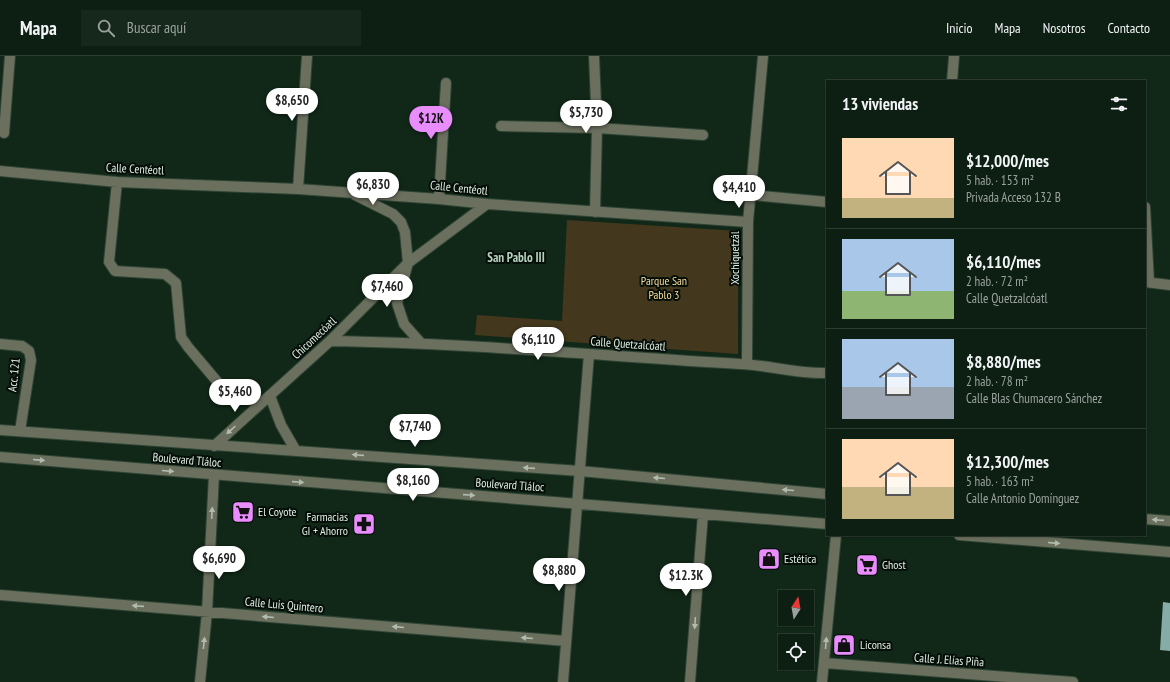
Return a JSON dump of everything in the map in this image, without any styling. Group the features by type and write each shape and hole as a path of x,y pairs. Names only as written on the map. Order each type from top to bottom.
{"street":[{"path":"4,132 10,56"},
{"path":"298,189 307,56"},
{"path":"594,56 597,128 595,212"},
{"name":"Xochiquetzál","path":"747,364 748,222 752,195 763,56"},
{"path":"952,80 954,58"},
{"path":"439,199 446,83"},
{"path":"501,126 597,128 703,135"},
{"name":"Calle Centéotl","path":"0,171 117,182 298,189 595,212 748,222"},
{"path":"117,182 109,262 115,271 165,274 176,283 182,337 188,347 220,385"},
{"path":"351,193 393,214 401,222 405,232 408,263 397,303 404,324 420,342"},
{"path":"752,195 826,202"},
{"name":"Chicomecóatl","path":"214,446 330,341 408,263 487,204"},
{"path":"1146,244 1147,282 1170,286"},
{"name":"Calle Quetzalcóatl","path":"330,341 420,342 747,364 810,374 826,373"},
{"name":"Acc. 121","path":"0,344 22,346 29,351 31,360 20,432"},
{"path":"563,682 589,354"},
{"path":"270,396 281,425 296,451"},
{"name":"Boulevard Tláloc","path":"0,430 580,471 826,494"},
{"name":"Boulevard Tláloc","path":"0,457 826,524"},
{"path":"200,682 207,612 214,475"},
{"path":"690,682 703,514"},
{"path":"1146,519 1170,521"},
{"path":"822,682 836,536"},
{"path":"971,536 1170,552"},
{"name":"Calle Luis Quintero","path":"0,596 566,641"},
{"name":"Calle J. Elías Piña","path":"824,663 1073,682"}],"green space":[{"name":"Parque San Pablo 3","path":"567,220 738,231 738,354 475,335 477,315 562,321"}],"building":[{"path":"1163,602 1170,603 1170,651 1160,650"}],"place":[{"name":"El Coyote","path":"243,512"},
{"name":"Farmacias GI + Ahorro","path":"364,524"},
{"name":"Estética","path":"769,559"},
{"name":"Ghost","path":"867,565"},
{"name":"Liconsa","path":"844,645"}],"district":[{"name":"San Pablo III","path":"516,257"}]}
